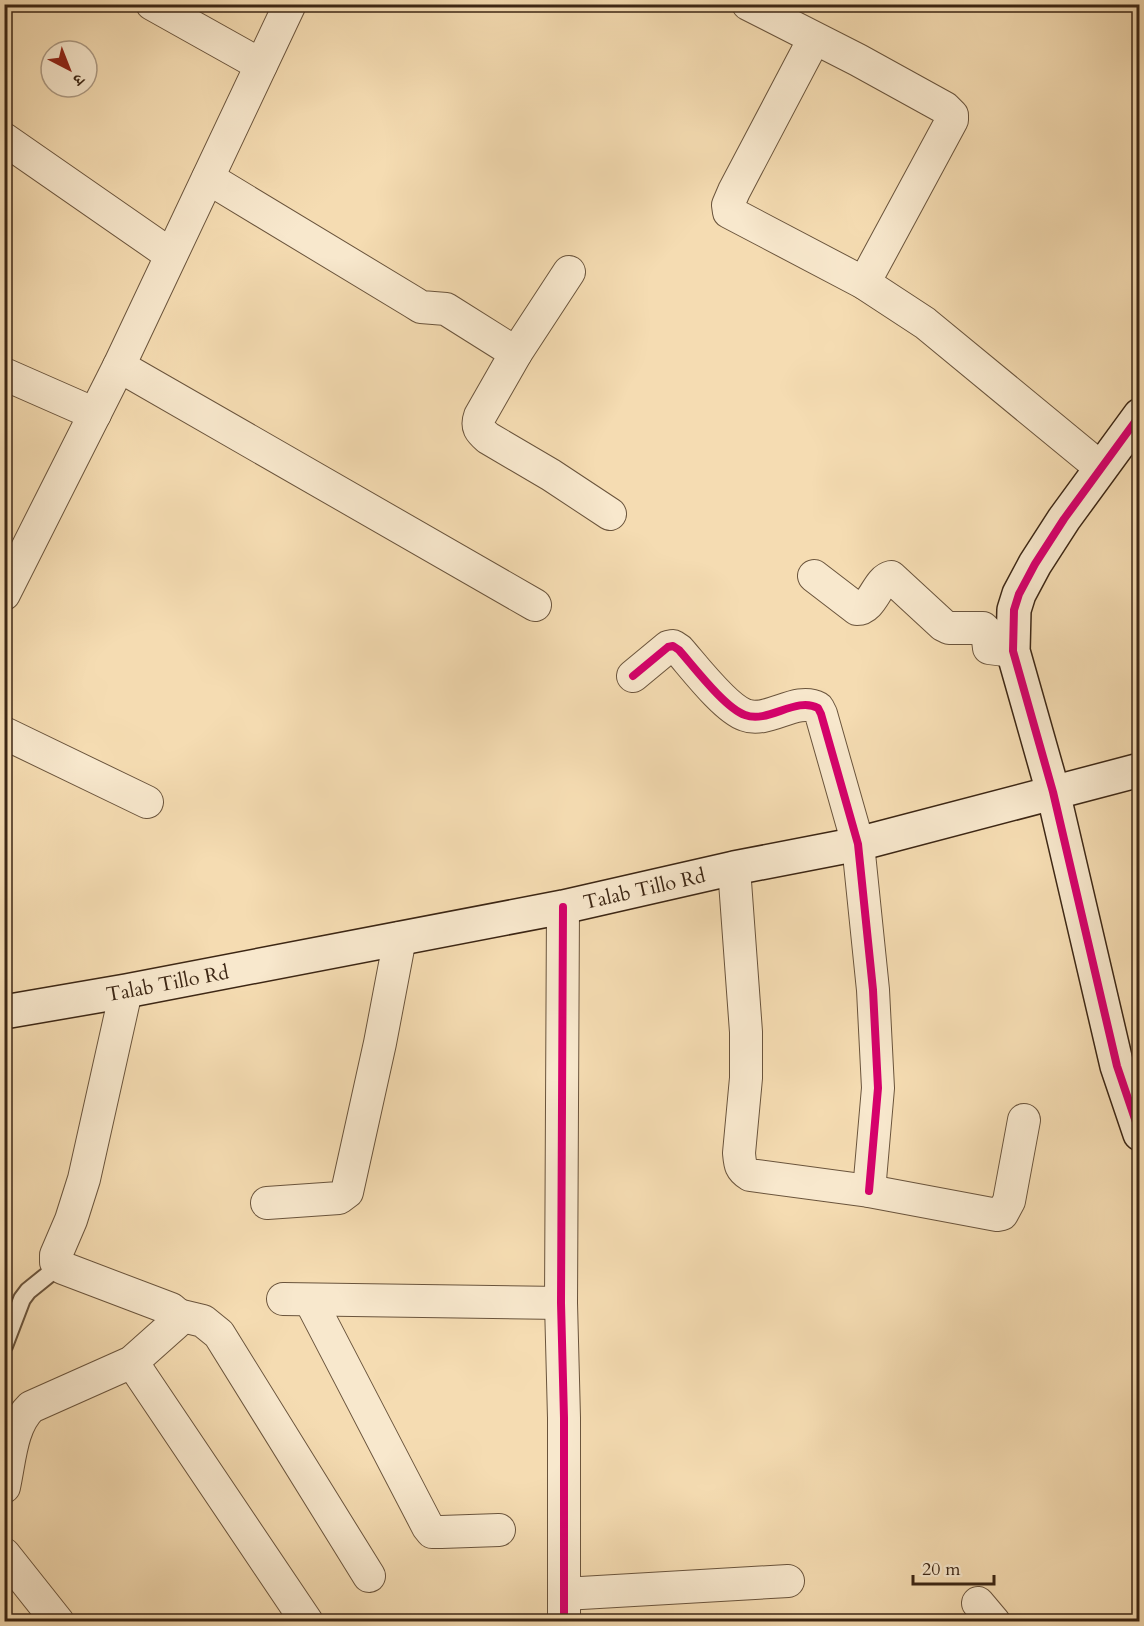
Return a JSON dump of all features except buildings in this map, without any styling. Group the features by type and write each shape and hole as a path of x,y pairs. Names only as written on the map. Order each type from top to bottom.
{"main road":[{"path":"1139,417 1089,458 1064,519 1019,594 1006,650 1053,792 1117,1066 1140,1134"},
{"name":"Talab Tillo Rd","path":"4,1012 126,991 563,907 734,868 858,844 1140,770"}],"street":[{"path":"152,4 261,64"},
{"path":"4,594 119,366 290,4"},
{"path":"748,4 945,108 952,115 952,120 864,283"},
{"path":"814,39 734,191 727,209 732,215 864,283 940,334 1089,458"},
{"path":"4,139 171,255"},
{"path":"208,177 413,302 422,307 446,309 516,353"},
{"path":"569,272 516,353 477,424 480,431 488,438 551,475 610,514"},
{"path":"119,366 535,605"},
{"path":"4,374 95,414"},
{"path":"813,576 857,609 864,607 886,579 891,577 943,625 949,628 982,628 987,632 989,648 1006,650"},
{"path":"633,676 668,647 673,646 724,699 742,714 754,717 807,705 818,708 858,844 873,990 878,1088 869,1191"},
{"path":"4,733 147,802"},
{"path":"734,868 746,1032 746,1078 739,1153 740,1164 744,1171 750,1175 869,1191 997,1215 1002,1214 1009,1201 1024,1120"},
{"path":"563,907 561,1303 564,1418 564,1608 788,1581"},
{"path":"267,1203 339,1198 347,1192 380,1043 400,938"},
{"path":"126,991 84,1179 71,1221 56,1256 56,1262 59,1266 171,1309 178,1315 203,1321 214,1330 225,1343 369,1576"},
{"path":"499,1530 432,1532 296,1299 561,1303"},
{"path":"4,1486 16,1432 22,1416 31,1407 132,1362 176,1325 178,1315"},
{"path":"132,1362 307,1622"},
{"path":"4,1554 58,1622"}],"lane":[{"path":"4,1346 27,1291 59,1266"}],"cycle path":[{"path":"1140,415 1064,519 1035,564 1019,594 1014,610 1013,651 1053,792 1117,1066 1140,1134"},
{"path":"633,676 668,647 673,646 719,696 745,715 763,716 801,705 818,708 821,714 858,844 873,990 878,1088 869,1191"},
{"path":"563,907 561,1303 564,1418 564,1622"}]}
